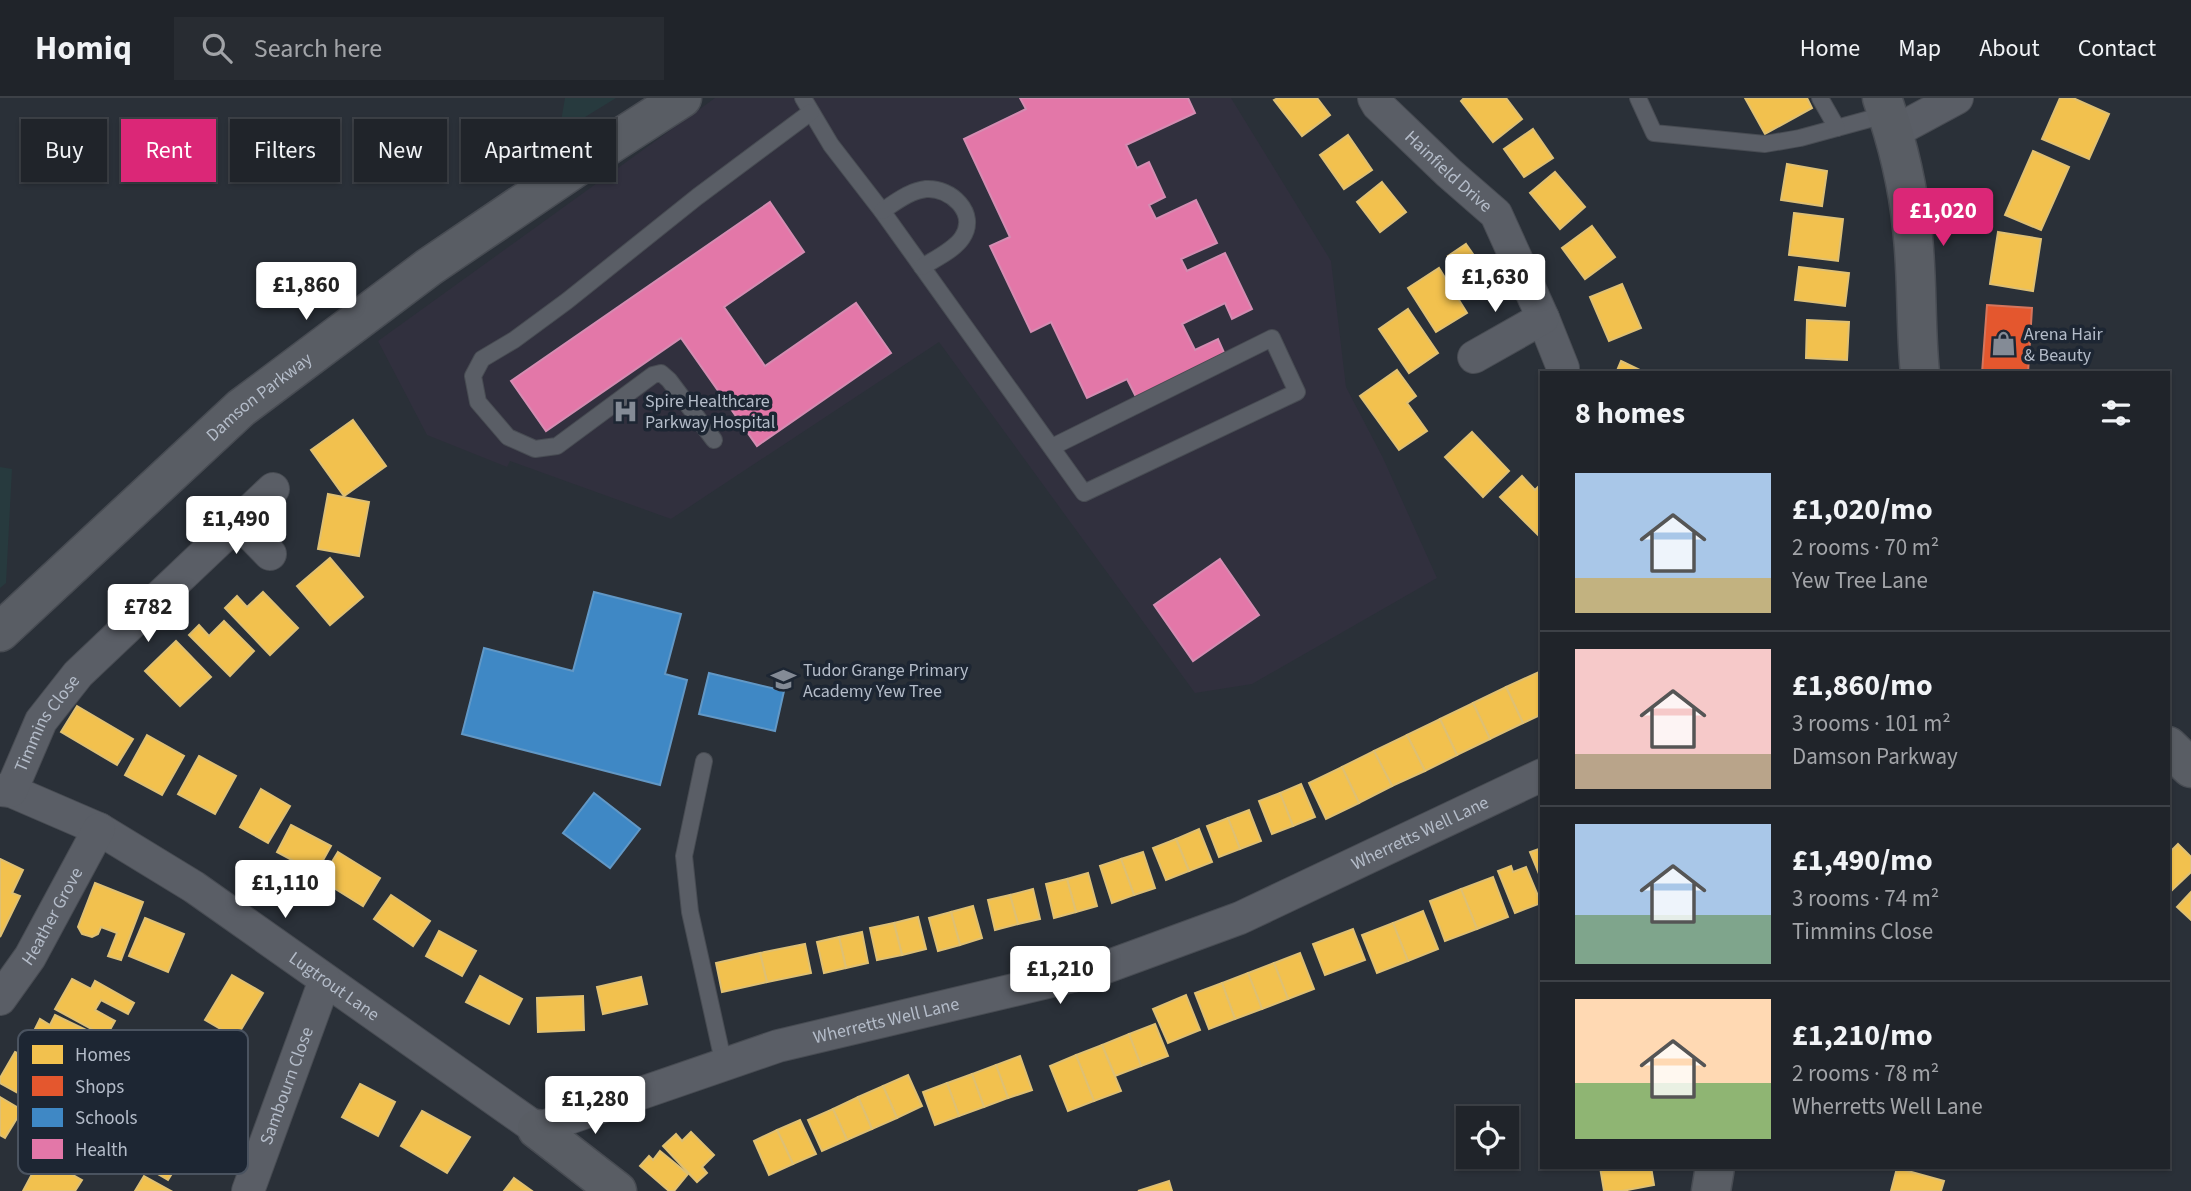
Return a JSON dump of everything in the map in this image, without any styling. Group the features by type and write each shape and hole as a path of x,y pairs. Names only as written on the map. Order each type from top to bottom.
{"street":[{"name":"Damson Parkway","path":"0,632 241,408 429,267 682,98"},
{"name":"Hainfield Drive","path":"1374,98 1449,173 1496,214 1563,368"},
{"path":"1920,371 1912,228 1888,115 1957,98"},
{"path":"1474,357 1543,318"},
{"name":"Timmins Close","path":"6,791 41,721 78,674 273,489"},
{"path":"238,521 270,554"},
{"path":"2170,748 2191,768"},
{"name":"Wherretts Well Lane","path":"537,1129 778,1046 1098,970 1240,918 1540,776"},
{"name":"Lugtrout Lane","path":"6,791 99,830 194,887 537,1129 617,1191"},
{"name":"Heather Grove","path":"0,999 30,957 99,830"},
{"name":"Sambourn Close","path":"248,1191 326,980"},
{"path":"1710,1191 1715,1169"}],"lane":[{"path":"1638,98 1654,132 1765,144 1888,115"},
{"path":"1820,98 1837,128"},
{"path":"714,440 661,373 653,375 556,446 535,449 508,437 478,402 473,376 482,359 514,340 566,301 807,105 831,145 883,211 1084,493 1297,392 1272,338 1052,447"},
{"path":"883,211 901,198 924,189 940,189 958,200 965,211 967,223 963,237 952,248 922,267"},
{"path":"704,761 684,856 690,912 724,1065"}],"shaded area":[{"name":"Spire Healthcare Parkway Hospital","path":"715,98 1231,98 1331,261 1346,387 1383,458 1437,578 1252,684 1195,693 939,342 671,519 510,461 507,467 427,435 378,341 599,182 616,182 616,169"}],"green space":[{"path":"565,98 616,98 582,119 561,119"},
{"path":"0,467 12,469 6,583 0,588"}],"building: Homes":[{"path":"1317,98 1330,115 1302,136 1274,100"},
{"path":"1464,98 1506,98 1522,119 1493,142 1461,101"},
{"path":"1745,98 1807,98 1812,108 1765,134"},
{"path":"2060,98 2073,98 2109,114 2089,159 2042,139"},
{"path":"1533,129 1553,158 1524,177 1504,149"},
{"path":"1348,135 1372,170 1344,189 1320,155"},
{"path":"2033,151 2069,167 2041,230 2005,215"},
{"path":"1787,164 1827,171 1822,206 1781,200"},
{"path":"1555,172 1585,207 1560,229 1530,193"},
{"path":"1382,182 1406,212 1380,232 1357,202"},
{"path":"1794,213 1843,219 1838,261 1789,255"},
{"path":"1592,226 1615,257 1585,279 1562,248"},
{"path":"1998,232 2041,239 2033,291 1990,284"},
{"path":"1466,244 1493,283 1474,295 1448,256"},
{"path":"1799,267 1849,273 1845,306 1795,300"},
{"path":"1439,268 1467,313 1436,332 1408,288"},
{"path":"1622,284 1641,328 1609,341 1590,297"},
{"path":"1408,309 1438,353 1409,373 1379,329"},
{"path":"1807,320 1849,322 1847,360 1806,358"},
{"path":"1621,361 1642,371 1617,371"},
{"path":"1397,370 1416,396 1407,403 1427,431 1399,450 1360,396"},
{"path":"353,420 386,466 344,496 311,450"},
{"path":"1472,432 1509,471 1483,497 1445,457"},
{"path":"1522,476 1535,490 1540,485 1540,537 1500,497"},
{"path":"328,494 369,502 359,556 318,549"},
{"path":"330,558 363,597 330,625 297,586"},
{"path":"263,592 298,628 270,655 225,608 237,596 247,607"},
{"path":"224,621 254,651 230,676 189,635 199,625 209,636"},
{"path":"176,641 211,677 180,706 145,671"},
{"path":"1539,672 1540,715 1523,723 1506,687"},
{"path":"1506,687 1523,723 1490,739 1473,703"},
{"path":"1473,703 1490,739 1457,755 1440,719"},
{"path":"77,706 133,739 117,765 61,732"},
{"path":"1440,719 1457,755 1425,771 1407,735"},
{"path":"147,735 184,756 162,795 125,775"},
{"path":"1407,735 1425,771 1392,786 1374,751"},
{"path":"1374,751 1392,786 1359,803 1342,767"},
{"path":"199,756 236,776 215,814 178,794"},
{"path":"1342,767 1359,803 1326,819 1309,783"},
{"path":"1301,784 1315,817 1293,826 1280,793"},
{"path":"261,789 290,806 268,843 240,827"},
{"path":"1280,793 1293,826 1272,834 1259,801"},
{"path":"1249,810 1261,841 1240,849 1228,818"},
{"path":"1228,818 1240,849 1219,857 1207,826"},
{"path":"291,825 331,846 316,873 277,852"},
{"path":"1199,829 1212,862 1189,871 1176,839"},
{"path":"1176,839 1189,871 1166,880 1153,848"},
{"path":"2178,844 2191,857 2191,872 2170,892 2170,852"},
{"path":"1540,849 1540,876 1530,852"},
{"path":"338,852 380,878 363,906 321,880"},
{"path":"1143,852 1155,888 1134,895 1121,859"},
{"path":"0,859 23,870 12,893 20,896 0,937"},
{"path":"1121,859 1134,895 1112,903 1100,866"},
{"path":"1511,866 1513,872 1526,867 1540,903 1515,913 1498,871"},
{"path":"1088,873 1097,906 1076,912 1067,879"},
{"path":"1493,877 1508,917 1477,929 1461,889"},
{"path":"1067,879 1076,912 1054,918 1046,884"},
{"path":"95,883 143,902 121,960 108,956 117,933 101,927 98,934 92,937 82,934 78,927"},
{"path":"1033,889 1040,919 1018,924 1010,895"},
{"path":"1461,889 1477,929 1445,941 1430,901"},
{"path":"2191,892 2191,920 2177,907"},
{"path":"391,895 430,921 413,946 374,919"},
{"path":"1010,895 1018,924 995,930 988,900"},
{"path":"973,906 982,938 960,945 951,912"},
{"path":"1423,911 1438,949 1408,961 1393,923"},
{"path":"951,912 960,945 938,951 929,918"},
{"path":"918,917 926,949 902,955 894,923"},
{"path":"145,918 184,934 168,972 129,956"},
{"path":"894,923 902,955 877,960 870,928"},
{"path":"1393,923 1408,961 1377,973 1362,935"},
{"path":"1353,929 1365,960 1325,975 1313,944"},
{"path":"439,931 476,951 462,976 426,956"},
{"path":"862,932 868,963 846,968 839,937"},
{"path":"839,937 846,968 824,973 817,942"},
{"path":"805,944 811,973 767,982 760,953"},
{"path":"760,953 767,982 722,992 716,963"},
{"path":"1300,953 1314,989 1288,999 1274,963"},
{"path":"1274,963 1288,999 1262,1009 1248,973"},
{"path":"1248,973 1262,1009 1235,1019 1222,983"},
{"path":"232,975 263,993 241,1030 222,1030 205,1020"},
{"path":"480,976 522,999 509,1024 466,1002"},
{"path":"641,977 647,1004 603,1014 597,987"},
{"path":"72,979 91,989 95,981 134,1003 128,1014 101,1000 95,1010 115,1021 110,1030 93,1030 55,1009"},
{"path":"1222,983 1235,1019 1209,1029 1195,993"},
{"path":"1186,995 1200,1030 1168,1043 1153,1009"},
{"path":"583,996 584,1030 538,1032 537,998"},
{"path":"55,1015 86,1030 34,1030 40,1019 50,1025"},
{"path":"1155,1024 1168,1056 1141,1066 1129,1034"},
{"path":"1129,1034 1141,1066 1115,1076 1102,1045"},
{"path":"1102,1045 1121,1091 1094,1101 1076,1055"},
{"path":"15,1052 18,1054 18,1093 0,1083 0,1078"},
{"path":"1076,1055 1094,1101 1068,1111 1050,1066"},
{"path":"1020,1056 1032,1090 1008,1098 996,1065"},
{"path":"996,1065 1008,1098 984,1107 972,1074"},
{"path":"972,1074 984,1107 959,1116 947,1083"},
{"path":"908,1075 922,1106 897,1118 883,1086"},
{"path":"947,1083 959,1116 935,1125 923,1092"},
{"path":"360,1084 395,1102 378,1136 342,1117"},
{"path":"883,1086 897,1118 872,1129 858,1097"},
{"path":"0,1097 18,1108 18,1117 5,1138 0,1135"},
{"path":"858,1097 872,1129 847,1140 833,1109"},
{"path":"833,1109 847,1140 822,1151 808,1120"},
{"path":"422,1111 470,1137 447,1173 401,1146"},
{"path":"800,1120 816,1154 793,1164 777,1130"},
{"path":"777,1130 793,1164 769,1175 754,1141"},
{"path":"691,1132 714,1155 702,1167 707,1173 697,1182 663,1146 676,1134 682,1141"},
{"path":"660,1151 688,1174 674,1191 669,1191 640,1166 649,1156 653,1160"},
{"path":"1600,1169 1651,1169 1654,1185 1622,1191 1604,1191"},
{"path":"1897,1169 1944,1181 1941,1191 1891,1191"},
{"path":"32,1174 71,1174 82,1180 75,1191 23,1191"},
{"path":"158,1174 172,1174 168,1180"},
{"path":"144,1176 171,1191 135,1191"},
{"path":"514,1178 532,1191 504,1191"},
{"path":"1169,1181 1172,1191 1138,1191"}],"building: Shops":[{"path":"1987,305 2032,308 2028,371 1982,371"}],"building: Schools":[{"path":"594,592 681,614 665,674 687,680 660,785 462,734 484,648 573,671"},
{"path":"709,673 784,691 775,731 699,714"},
{"path":"594,793 640,829 610,868 563,833"}],"building: Health":[{"path":"1020,98 1188,98 1195,113 1126,145 1137,168 1149,162 1165,197 1149,205 1156,219 1196,200 1217,243 1181,259 1187,271 1225,253 1252,309 1232,319 1225,303 1182,324 1195,350 1218,339 1226,357 1137,399 1127,379 1087,398 1051,322 1031,332 990,246 1010,237 964,139 1026,109"},
{"path":"770,202 804,252 724,307 765,366 856,303 891,353 757,446 681,338 546,431 511,381"},
{"path":"1220,559 1259,615 1193,661 1154,605"}],"place":[{"name":"Arena Hair & Beauty","path":"2004,344"},
{"name":"Spire Healthcare Parkway Hospital","path":"625,411"},
{"name":"Tudor Grange Primary Academy Yew Tree","path":"783,680"}]}
